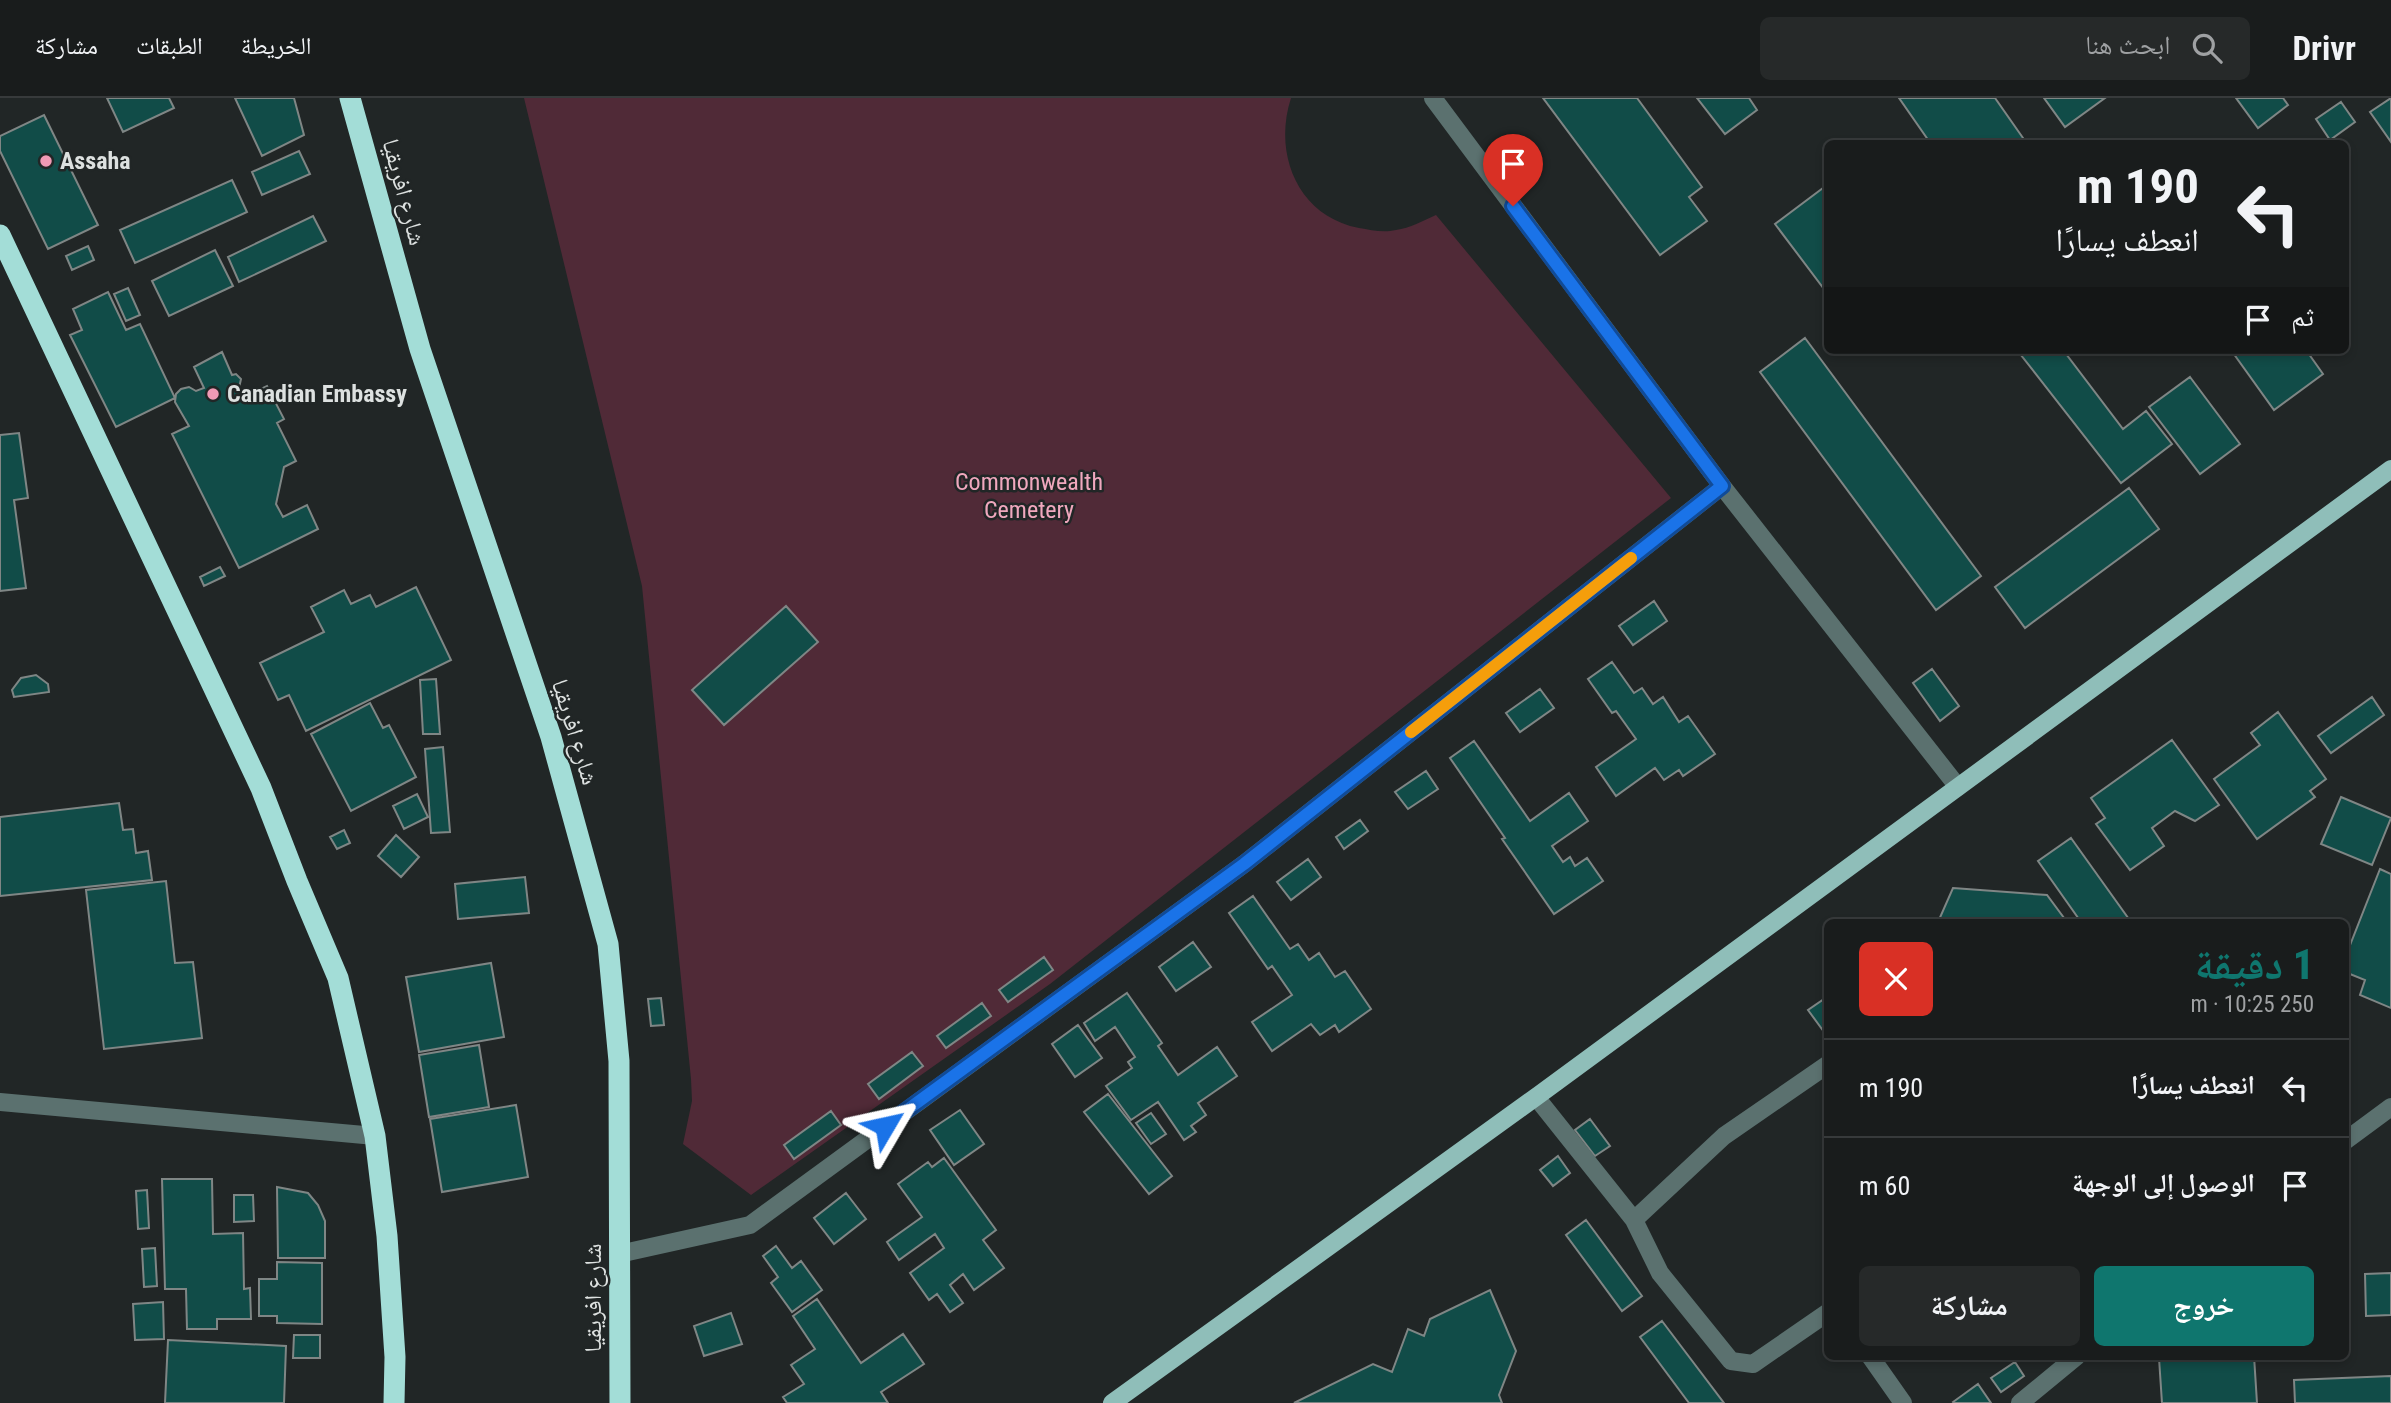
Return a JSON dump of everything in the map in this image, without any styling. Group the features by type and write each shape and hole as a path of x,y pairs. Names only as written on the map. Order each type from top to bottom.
{"highway":[{"name":"شارع افريقيا","path":"350,98 420,349 551,737 608,944 619,1062 620,1403"},
{"path":"0,235 261,788 338,978 375,1136 387,1236 395,1357 394,1403"}],"main road":[{"path":"1112,1403 1536,1097 2391,469"}],"street":[{"path":"1433,98 1722,486 1958,787"},
{"path":"619,1254 750,1225 1244,864 1722,486"},
{"path":"1634,1220 1724,1136 1824,1067"},
{"path":"1536,1097 1634,1220 1660,1273 1731,1361 1753,1364 1824,1315"},
{"path":"0,1102 375,1136"},
{"path":"2349,1137 2391,1107"},
{"path":"1873,1360 1903,1403"},
{"path":"2020,1403 2072,1360"}],"green space":[{"name":"Commonwealth Cemetery","path":"524,98 1291,98 1285,140 1288,160 1305,196 1320,210 1338,221 1359,228 1386,231 1401,229 1436,215 1671,498 1050,984 751,1195 683,1144 692,1101 691,1079 642,586"}],"building":[{"path":"107,98 169,98 174,108 123,132"},
{"path":"235,98 294,98 304,135 262,156"},
{"path":"1543,98 1637,98 1702,187 1689,197 1707,221 1660,255"},
{"path":"1697,98 1749,98 1757,110 1725,134"},
{"path":"1899,98 1995,98 2023,138 2020,140 1928,140"},
{"path":"2044,98 2105,98 2065,127"},
{"path":"2236,98 2283,98 2288,105 2258,128"},
{"path":"2391,98 2391,142 2370,112"},
{"path":"2341,102 2355,122 2330,140 2316,119"},
{"path":"44,115 98,225 48,249 0,151 0,136"},
{"path":"299,151 310,174 262,195 252,172"},
{"path":"232,180 247,212 135,263 120,230"},
{"path":"1824,187 1824,289 1775,224"},
{"path":"313,216 326,241 239,282 228,257"},
{"path":"88,246 94,260 72,270 66,256"},
{"path":"215,250 233,286 169,316 152,281"},
{"path":"128,288 140,315 126,321 114,294"},
{"path":"108,292 126,330 140,324 175,398 116,427 70,335 82,330 73,309"},
{"path":"1805,338 1981,576 1936,610 1760,372"},
{"path":"222,352 232,375 236,374 241,379 239,388 244,397 267,386 284,419 277,423 296,461 284,467 276,504 283,517 307,505 318,529 239,568 172,434 189,426 175,402 176,394 189,387 196,391 204,388 194,367"},
{"path":"2020,354 2066,354 2123,429 2146,411 2172,444 2121,483"},
{"path":"2234,354 2309,354 2323,374 2274,410"},
{"path":"2190,377 2240,444 2200,474 2149,407"},
{"path":"19,433 28,498 14,500 26,588 0,591 0,435"},
{"path":"2129,488 2159,529 2025,628 1995,587"},
{"path":"220,567 225,576 204,586 200,577"},
{"path":"416,587 451,660 306,731 289,695 278,700 260,663 324,632 311,607 344,590 351,604 370,595 376,607"},
{"path":"1654,601 1667,621 1633,645 1619,626"},
{"path":"786,606 818,642 724,725 692,690"},
{"path":"1612,662 1634,693 1642,688 1653,704 1663,697 1679,722 1688,716 1715,754 1683,776 1679,770 1664,780 1655,768 1616,796 1596,767 1636,739 1616,711 1612,713 1588,679"},
{"path":"1932,669 1959,706 1940,721 1913,683"},
{"path":"36,675 48,684 49,692 14,697 12,690 21,678"},
{"path":"436,679 440,734 423,734 420,680"},
{"path":"1540,689 1554,708 1520,732 1506,713"},
{"path":"2372,697 2384,715 2331,753 2318,736"},
{"path":"370,703 383,728 389,725 416,777 351,811 311,734"},
{"path":"2278,712 2326,779 2310,791 2315,797 2257,839 2214,779 2260,745 2251,733"},
{"path":"2172,740 2219,805 2195,821 2175,811 2152,828 2164,846 2130,870 2096,824 2105,818 2091,798"},
{"path":"1474,741 1530,821 1569,793 1588,821 1552,846 1563,862 1570,857 1575,866 1587,858 1603,881 1554,914 1450,758"},
{"path":"443,747 450,832 431,833 425,749"},
{"path":"1426,771 1438,789 1408,809 1395,792"},
{"path":"417,794 428,817 404,829 393,806"},
{"path":"2341,797 2391,818 2372,865 2321,844"},
{"path":"119,803 123,830 133,829 136,853 148,851 152,880 0,896 0,817"},
{"path":"1360,820 1368,831 1344,849 1336,837"},
{"path":"344,830 350,843 337,849 330,837"},
{"path":"396,835 419,857 401,877 378,856"},
{"path":"2071,838 2129,919 2079,919 2038,861"},
{"path":"1308,859 1321,877 1291,900 1277,882"},
{"path":"2380,869 2391,874 2391,1008 2360,995 2365,980 2349,974 2349,948"},
{"path":"525,877 529,913 458,919 455,884"},
{"path":"166,881 175,963 193,962 202,1038 104,1049 86,890"},
{"path":"1953,888 2047,895 2065,919 1939,919"},
{"path":"1253,896 1290,949 1298,944 1309,960 1319,953 1335,977 1345,971 1371,1009 1339,1032 1335,1025 1320,1035 1311,1024 1272,1051 1252,1022 1292,995 1272,966 1268,969 1229,913"},
{"path":"1193,942 1211,967 1176,991 1159,967"},
{"path":"1044,957 1053,970 1008,1002 999,990"},
{"path":"491,963 504,1037 419,1052 406,977"},
{"path":"1127,993 1162,1043 1158,1046 1178,1075 1217,1047 1237,1076 1198,1103 1206,1115 1191,1126 1196,1132 1184,1140 1158,1102 1131,1120 1106,1086 1132,1068 1128,1062 1135,1057 1115,1027 1095,1041 1084,1023"},
{"path":"661,998 664,1025 651,1026 648,999"},
{"path":"1824,999 1824,1032 1808,1010"},
{"path":"982,1003 991,1016 946,1048 937,1036"},
{"path":"1078,1025 1102,1058 1075,1077 1052,1044"},
{"path":"479,1045 489,1107 429,1117 419,1055"},
{"path":"912,1052 923,1066 879,1099 868,1084"},
{"path":"1108,1094 1172,1176 1149,1194 1084,1112"},
{"path":"516,1105 528,1177 442,1192 430,1119"},
{"path":"960,1110 984,1144 954,1165 930,1130"},
{"path":"831,1111 841,1125 794,1159 784,1145"},
{"path":"1151,1113 1166,1134 1151,1144 1136,1123"},
{"path":"1590,1119 1610,1146 1595,1156 1575,1130"},
{"path":"1558,1156 1570,1173 1553,1186 1540,1170"},
{"path":"944,1158 996,1230 983,1240 1004,1268 974,1290 963,1274 950,1285 963,1303 950,1312 937,1294 929,1300 910,1273 944,1248 935,1234 899,1260 887,1242 922,1217 898,1184 928,1162 932,1167"},
{"path":"162,1179 212,1179 213,1234 243,1233 244,1289 250,1288 251,1319 217,1319 217,1329 187,1329 186,1289 165,1289"},
{"path":"277,1187 308,1193 318,1205 325,1221 325,1258 278,1258"},
{"path":"147,1190 149,1228 138,1229 136,1191"},
{"path":"846,1193 866,1219 834,1244 814,1218"},
{"path":"234,1195 253,1195 254,1221 234,1222"},
{"path":"1586,1220 1642,1296 1622,1311 1566,1235"},
{"path":"776,1246 792,1268 801,1261 822,1290 792,1312 771,1283 778,1277 763,1256"},
{"path":"155,1248 157,1286 144,1287 142,1249"},
{"path":"277,1262 322,1263 322,1324 277,1323 277,1316 259,1316 259,1279 277,1279"},
{"path":"2391,1273 2391,1315 2366,1316 2365,1274"},
{"path":"1490,1290 1516,1351 1499,1395 1502,1403 1294,1403 1373,1364 1392,1372 1408,1329 1424,1336 1430,1319"},
{"path":"817,1299 861,1363 903,1334 924,1364 881,1392 888,1403 787,1403 783,1397 804,1384 791,1365 815,1349 793,1316"},
{"path":"163,1302 164,1339 135,1340 133,1304"},
{"path":"731,1313 742,1344 704,1356 694,1326"},
{"path":"1662,1321 1724,1403 1689,1403 1640,1337"},
{"path":"294,1335 320,1335 320,1358 293,1358"},
{"path":"168,1340 286,1346 284,1403 165,1403"},
{"path":"2159,1360 2254,1360 2257,1403 2162,1403"},
{"path":"2015,1362 2024,1376 2001,1392 1991,1378"},
{"path":"2391,1376 2391,1403 2295,1403 2294,1380"},
{"path":"1978,1384 1991,1403 1953,1402"}],"slow traffic":[{"path":"1411,732 1631,558"}],"place":[{"name":"Assaha","path":"46,161"},
{"name":"Canadian Embassy","path":"213,394"}],"route":[{"path":"885,1126 1244,864 1722,486 1513,206"}]}
